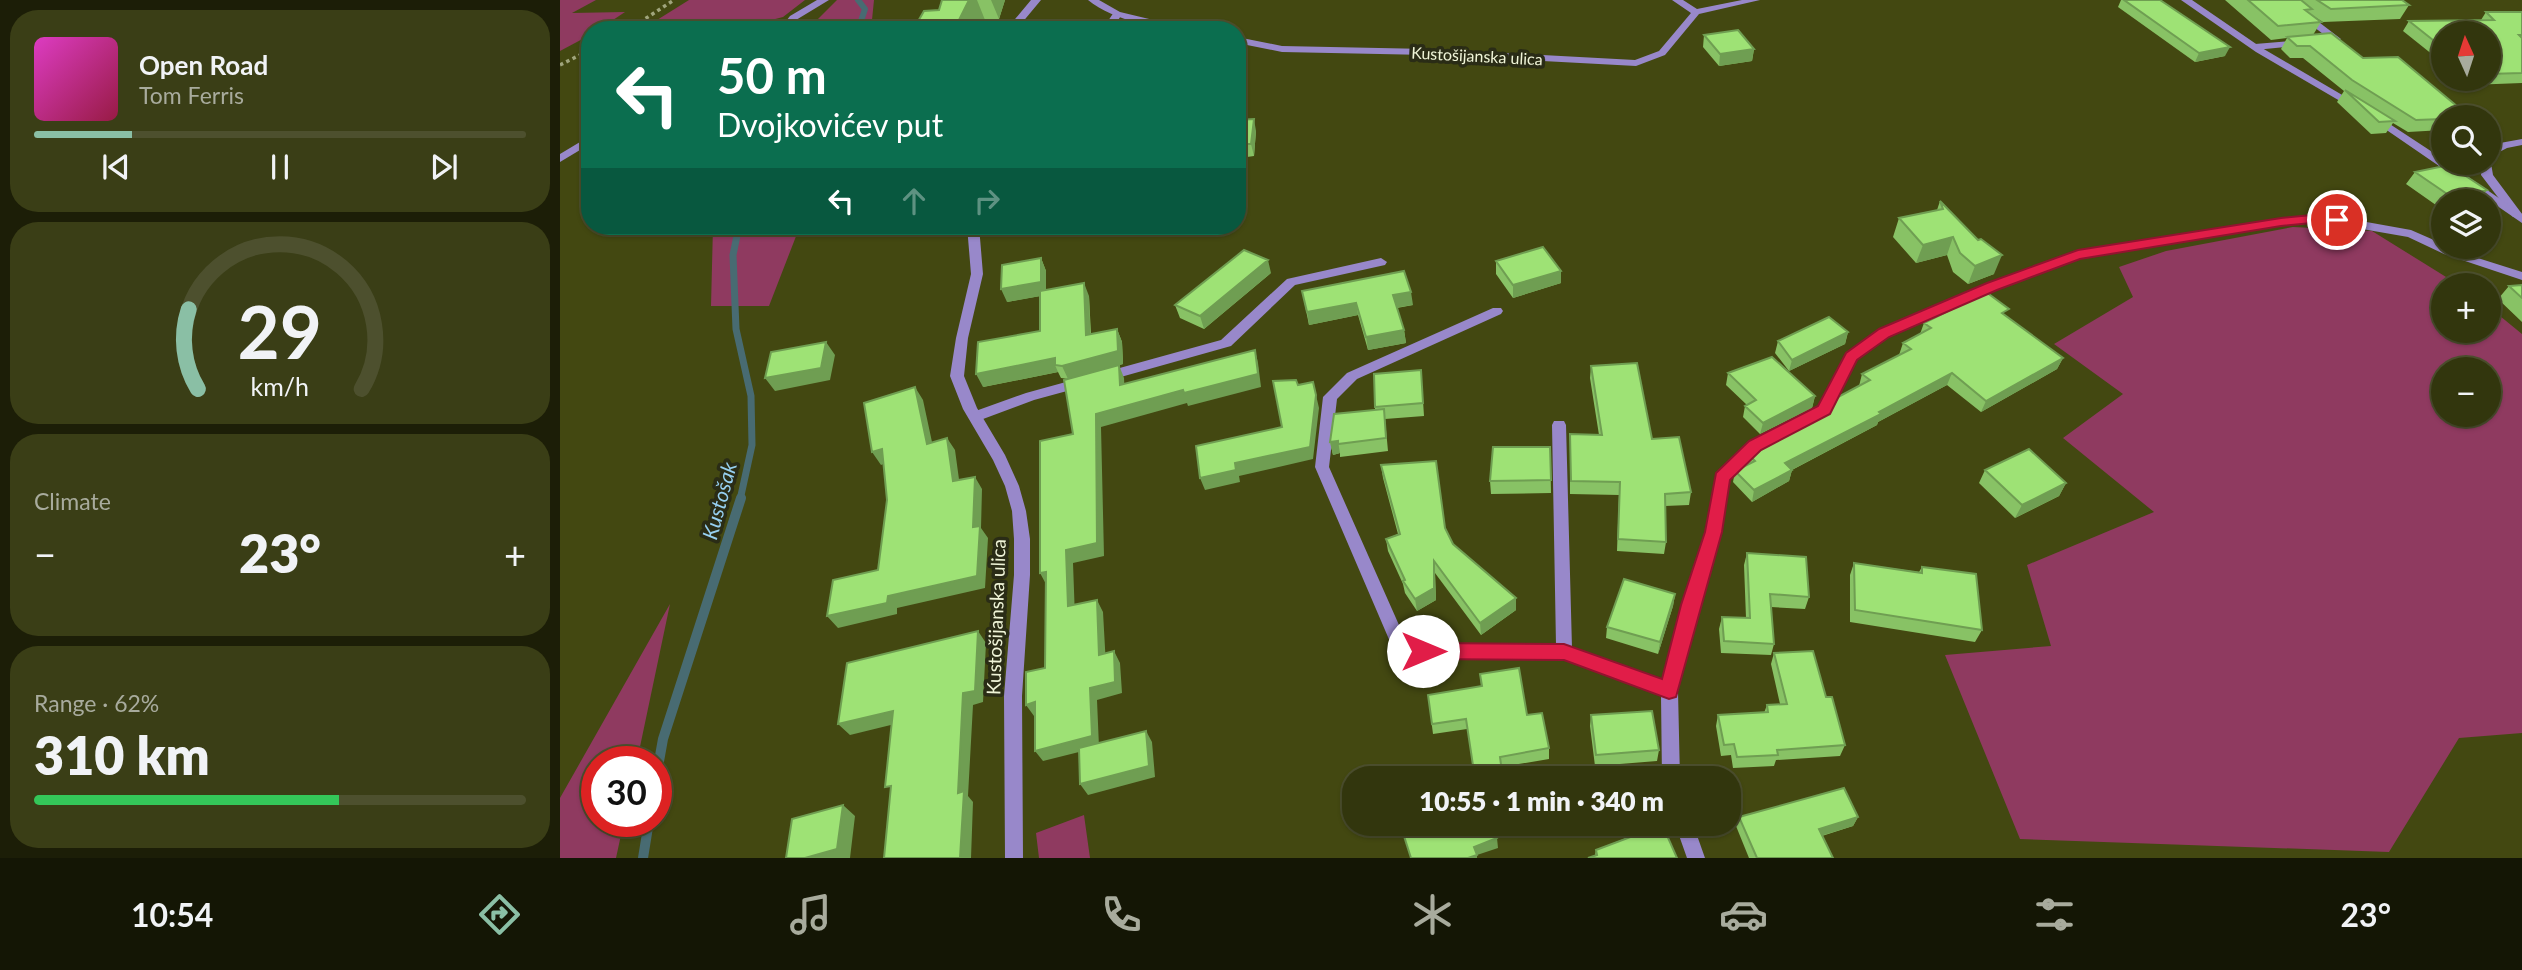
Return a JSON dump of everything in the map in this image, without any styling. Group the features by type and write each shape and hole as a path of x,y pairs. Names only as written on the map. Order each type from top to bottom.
{"street":[{"path":"791,21 824,0"},
{"path":"1018,21 1035,0"},
{"path":"1093,0 1117,14 1149,21"},
{"path":"1677,0 1696,12 1755,0"},
{"path":"2186,0 2255,47 2370,114 2520,217"},
{"name":"Kustošijanska ulica","path":"1246,42 1282,49 1428,52 1636,63 1662,52 1696,12"},
{"path":"2255,47 2336,39 2300,12"},
{"path":"1113,21 1117,14"},
{"path":"2501,147 2522,142"},
{"path":"560,159 581,145"},
{"path":"2487,175 2520,217"},
{"path":"1671,766 1669,691 1690,605 1713,532 1722,477 1755,446 1824,410 1851,357 1884,333 1992,286 2078,255 2281,222 2322,218 2411,234 2448,251 2522,276"},
{"name":"Kustošijanska ulica","path":"976,235 977,274 962,338 957,376 975,417 1000,459 1012,486 1018,511 1022,575 1013,696 1014,858"},
{"path":"975,417 1031,396 1226,343 1291,282 1381,262"},
{"path":"1497,311 1352,376 1330,397 1322,467 1397,639 1423,651 1564,652 1669,691"},
{"path":"1559,425 1564,652"},
{"path":"1688,836 1696,858"}],"path":[{"path":"642,21 674,0"},
{"path":"560,65 581,54"}],"shaded area":[{"path":"560,0 596,0 572,13 625,12 612,21 581,21 581,40 560,51"},
{"path":"689,0 805,0 783,17 768,21 655,21"},
{"path":"837,0 874,0 872,21 816,21"},
{"path":"2293,227 2372,231 2440,273 2431,273 2431,343 2501,343 2501,317 2522,334 2522,733 2459,738 2389,852 2020,839 1945,655 2051,646 2027,565 2154,512 2063,438 2123,394 2054,344 2133,297 2119,267 2166,251"},
{"path":"713,235 797,235 769,306 711,306"},
{"path":"670,604 640,746 589,746"},
{"path":"581,761 581,837 621,837 616,858 560,858 560,798"},
{"path":"1084,815 1090,858 1039,858 1036,833"}],"building":[{"path":"942,0 969,0 958,21 918,21 924,11 939,10"},
{"path":"2124,0 2160,0 2230,47 2199,53"},
{"path":"2248,0 2301,0 2312,9 2305,10 2321,22 2278,26"},
{"path":"2317,0 2402,0 2409,5 2331,9"},
{"path":"2486,12 2522,12 2522,35 2519,35 2522,38 2522,73 2501,74 2501,21 2431,21 2431,38 2409,21 2494,20"},
{"path":"1738,30 1754,49 1720,54 1704,35"},
{"path":"2331,33 2363,58 2398,57 2431,84 2431,91 2439,91 2456,105 2431,105 2431,119 2416,120 2352,80 2310,46 2297,46 2287,37"},
{"path":"2345,90 2395,121 2379,122"},
{"path":"1246,119 1254,119 1251,144 1246,144"},
{"path":"2431,169 2431,175 2464,175 2485,189 2440,189 2415,172"},
{"path":"1940,201 1978,240 1981,239 2002,255 1975,266 1960,253 1953,237 1923,245 1899,218 1943,209"},
{"path":"1543,247 1561,271 1513,285 1496,261"},
{"path":"1244,250 1268,260 1200,316 1175,305"},
{"path":"1041,258 1041,282 1001,289 1002,265"},
{"path":"1404,271 1411,292 1393,295 1404,330 1366,337 1356,303 1307,312 1302,291"},
{"path":"1084,283 1086,335 1117,329 1118,351 1062,366 1055,365 1055,358 976,374 978,342 1040,331 1040,291"},
{"path":"2522,285 2522,298 2509,286"},
{"path":"1986,292 2009,309 2002,313 2063,358 1986,401 1952,373 1879,412 1881,414 1785,463 1792,470 1754,490 1735,471 1755,461 1749,455 1759,446 1834,405 1838,397 1870,380 1862,374 1911,349 1903,343 1931,328 1924,323"},
{"path":"1829,317 1848,332 1792,360 1778,341"},
{"path":"826,342 821,368 765,378 771,352"},
{"path":"1255,350 1258,374 1184,393 1183,390 1096,414 1097,543 1066,550 1068,606 1097,600 1099,655 1114,651 1115,682 1090,688 1092,736 1035,751 1035,702 1026,705 1026,672 1045,668 1046,572 1040,573 1040,441 1073,434 1064,380 1119,365 1120,385"},
{"path":"1772,357 1815,396 1763,423 1745,406 1756,400 1728,373"},
{"path":"1637,363 1652,439 1679,437 1691,492 1665,494 1666,542 1618,539 1620,482 1571,481 1570,434 1602,435 1591,366"},
{"path":"1421,370 1423,403 1375,407 1374,374"},
{"path":"1296,380 1298,385 1313,382 1316,395 1310,447 1235,463 1236,470 1200,478 1196,446 1282,427 1273,381"},
{"path":"915,387 927,444 947,438 953,481 975,477 973,527 980,526 977,576 888,596 887,603 827,616 833,580 878,570 887,500 882,449 872,452 864,403"},
{"path":"1384,409 1386,438 1338,444 1338,441 1330,442 1334,414"},
{"path":"1493,447 1550,447 1551,480 1490,481"},
{"path":"2029,449 2066,483 2022,505 1985,470"},
{"path":"1436,461 1445,528 1453,544 1516,598 1480,623 1434,561 1434,588 1415,599 1403,581 1405,580 1386,539 1400,534 1381,465"},
{"path":"1747,553 1806,557 1809,597 1770,594 1774,644 1724,641 1722,617 1750,618"},
{"path":"1854,563 1922,573 1922,567 1976,574 1982,630 1855,610"},
{"path":"1624,579 1675,594 1660,642 1607,627"},
{"path":"978,631 975,691 963,693 958,793 964,791 960,858 884,858 891,786 885,787 893,711 838,724 847,663"},
{"path":"1813,651 1826,697 1832,697 1845,745 1777,750 1778,755 1737,757 1734,744 1724,745 1718,715 1768,712 1767,705 1787,704 1774,653"},
{"path":"1519,668 1527,715 1542,713 1549,748 1500,757 1501,766 1473,766 1466,719 1432,724 1428,695 1482,686 1480,674"},
{"path":"1652,711 1659,750 1596,755 1591,715"},
{"path":"1146,731 1149,766 1080,784 1079,748"},
{"path":"1844,788 1858,817 1819,829 1833,858 1757,858 1741,816"},
{"path":"843,805 837,849 805,858 786,858 792,819"},
{"path":"1404,836 1497,838 1474,847 1477,855 1468,858 1411,858"},
{"path":"1633,836 1667,836 1677,858 1588,858 1597,855 1596,850"}],"waterway":[{"name":"Kustošak","path":"858,0 865,9 861,21"},
{"name":"Kustošak","path":"737,235 733,255 736,329 751,396 752,445 740,500"},
{"name":"Kustošak","path":"662,746 741,498"},
{"name":"Kustošak","path":"643,858 646,837"}],"route":[{"path":"1423,651 1564,652 1669,691 1690,605 1713,532 1722,477 1755,446 1824,410 1851,357 1884,333 1992,286 2078,255 2281,222 2322,218 2337,220"}]}
